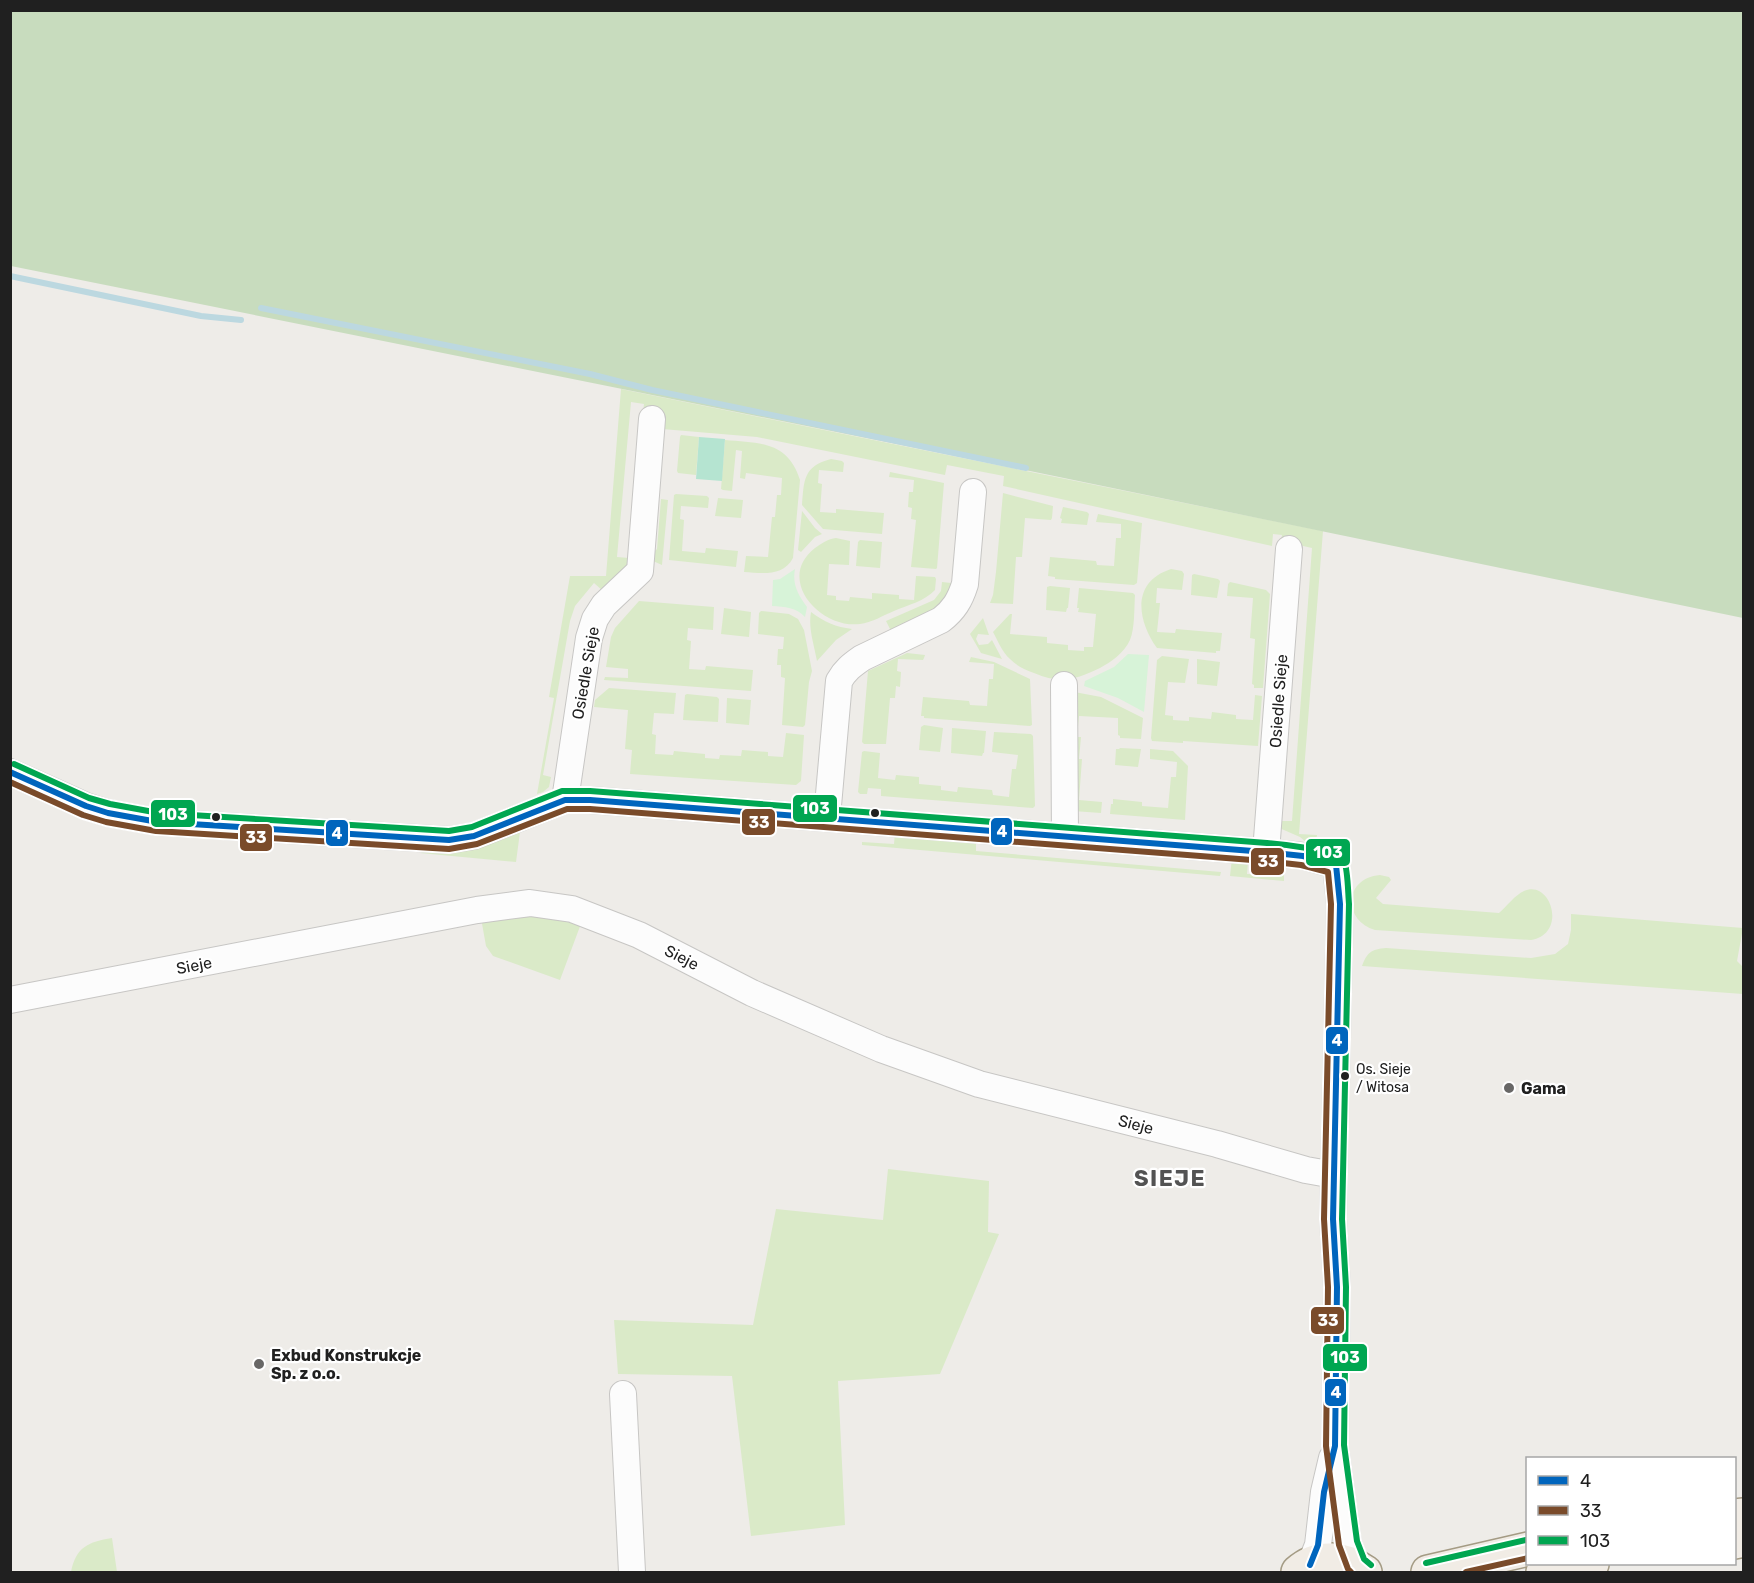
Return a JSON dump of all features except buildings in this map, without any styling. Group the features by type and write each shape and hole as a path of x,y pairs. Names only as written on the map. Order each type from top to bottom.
{"main road":[{"path":"1428,1572 1526,1549"},
{"path":"1304,1568 1330,1559 1342,1560 1361,1569"},
{"path":"1543,1572 1581,1565"}],"street":[{"name":"Osiedle Sieje","path":"564,800 589,638 595,619 604,605 640,571 652,419"},
{"path":"827,817 839,681 843,673 862,658 941,620 951,612 962,595 973,492"},
{"name":"Osiedle Sieje","path":"1266,852 1289,549"},
{"path":"1064,685 1065,836"},
{"path":"10,772 86,806 108,813 158,822 449,840 474,836 564,800 599,801 1266,852 1303,856 1336,865 1340,904 1333,1219 1337,1287 1335,1446 1348,1543 1361,1569"},
{"name":"Sieje","path":"10,1000 477,910 530,903 572,909 639,935 752,993 881,1049 979,1084 1217,1144 1306,1170 1334,1175"},
{"path":"623,1394 632,1572"},
{"path":"1304,1568 1318,1545 1324,1492 1335,1446"}],"green space":[{"path":"10,11 1743,11 1743,618 1030,471 11,266"},
{"path":"621,389 1323,531 1299,834 1317,835 1316,841 1311,846 1300,837 1277,827 1277,824 1282,821 1292,821 1312,548 1281,541 1282,535 1273,534 1272,546 1003,486 1004,476 947,465 945,475 757,437 662,429 643,413 644,404 631,402 617,557 629,558 631,562 603,591 594,583 575,606 570,621 543,775 551,777 549,787 537,794 554,698 549,697 570,576 606,576"},
{"path":"681,435 699,437 696,475 677,471"},
{"path":"699,437 725,439 722,481 696,479"},
{"path":"725,440 771,446 788,458 795,467 800,480 793,558 789,564 778,571 744,572 746,556 768,557 772,517 775,517 777,495 781,495 782,478 746,473 745,479 740,478 742,451 736,450 732,491 721,489"},
{"path":"831,459 844,463 843,472 819,470 818,483 822,484 820,512 836,513 836,509 884,513 882,534 823,529 802,505 805,482 810,470"},
{"path":"890,472 944,483 936,569 911,567 916,520 911,519 912,508 908,507 909,492 913,492 914,480 889,477"},
{"path":"1003,493 1053,506 1051,520 1025,518 1022,557 1016,557 1013,604 990,603 996,572"},
{"path":"674,495 709,498 708,508 681,506 680,519 684,520 682,551 705,553 706,548 738,551 736,567 669,560"},
{"path":"718,498 743,500 741,518 715,516"},
{"path":"661,499 668,500 662,565 653,561 650,556 657,549"},
{"path":"1063,507 1087,512 1089,514 1087,525 1061,523"},
{"path":"802,511 822,534 815,537 801,552 798,550"},
{"path":"1098,514 1142,523 1137,583 1134,585 1055,579 1055,577 1048,576 1050,557 1096,561 1097,565 1114,566 1116,538 1121,538 1121,524 1096,522"},
{"path":"836,538 850,541 849,565 829,564 827,595 836,596 836,600 849,601 850,597 872,599 872,593 899,595 899,599 914,600 916,576 935,577 935,590 921,600 873,621 860,624 830,619 808,600 801,587 800,574 804,560 815,548 825,541"},
{"path":"860,540 882,542 880,568 856,566"},
{"path":"795,569 796,589 807,607 805,617 794,609 772,606 773,580 780,579"},
{"path":"1171,569 1182,571 1184,574 1182,590 1157,588 1156,603 1160,603 1157,632 1175,633 1176,629 1222,633 1220,651 1216,653 1157,648 1150,637 1142,614 1144,592 1149,583 1158,575"},
{"path":"1192,575 1220,581 1217,598 1191,595"},
{"path":"942,582 954,585 944,607 891,631 886,621 934,600 941,591"},
{"path":"1230,582 1266,590 1270,594 1263,688 1254,688 1252,684 1255,639 1250,638 1253,598 1227,596"},
{"path":"1047,587 1070,588 1066,612 1046,610"},
{"path":"1079,588 1135,595 1132,635 1121,653 1100,668 1067,679 1052,679 1027,671 1015,664 1002,650 993,632 1010,614 1012,614 1010,634 1047,637 1047,643 1068,645 1068,650 1084,651 1084,647 1093,647 1096,614 1078,612"},
{"path":"639,601 714,607 713,630 688,628 687,640 691,641 689,669 705,670 706,666 753,670 751,691 604,680 605,677 628,678 628,669 606,667 611,637 615,628"},
{"path":"724,608 751,612 749,637 721,634"},
{"path":"761,611 789,614 798,619 804,630 812,671 803,727 782,725 785,678 781,677 781,665 777,665 778,649 783,649 784,637 758,634"},
{"path":"811,612 830,624 852,629 836,640 817,661 811,630"},
{"path":"983,618 989,635 978,634 976,639 979,645 988,644 992,640 1002,659 981,653 970,634"},
{"path":"907,653 925,655 923,660 898,659 897,671 901,672 900,687 896,686 895,698 890,698 886,744 864,744 862,742 868,671"},
{"path":"1128,654 1149,655 1144,712 1118,698 1084,686 1085,681 1114,667"},
{"path":"1162,656 1189,659 1185,683 1168,682 1165,715 1173,716 1173,720 1189,721 1189,717 1211,719 1212,712 1236,715 1236,719 1253,720 1255,695 1262,696 1258,746 1152,741 1157,660"},
{"path":"971,657 994,662 1030,679 1032,725 921,716 923,697 969,701 970,705 987,706 989,679 993,679 994,664 969,662"},
{"path":"1197,659 1220,662 1217,686 1197,684"},
{"path":"609,688 676,693 674,714 654,713 652,734 656,735 655,754 673,755 674,751 705,754 705,758 719,759 720,755 741,756 742,750 768,752 768,756 783,757 786,733 804,735 801,781 796,785 630,774 632,750 625,749 628,710 594,707 595,700"},
{"path":"1069,691 1101,697 1143,718 1141,739 1120,738 1118,718 1079,716 1077,737 1081,737 1079,759 1082,759 1079,800 1102,802 1101,813 1073,811"},
{"path":"685,695 717,697 719,699 718,722 683,720"},
{"path":"727,698 751,700 749,725 726,723"},
{"path":"924,725 943,728 940,752 919,750 921,727"},
{"path":"952,728 986,731 982,756 951,753"},
{"path":"994,732 1033,736 1035,806 1033,808 881,796 881,789 868,788 867,794 858,792 862,752 864,751 880,753 878,778 895,780 896,775 919,777 919,784 941,786 941,790 957,792 958,787 992,790 993,795 1009,797 1012,769 1016,769 1018,755 992,752"},
{"path":"1116,749 1141,749 1138,767 1115,765"},
{"path":"1150,749 1173,751 1188,766 1185,820 1110,814 1113,799 1142,802 1142,806 1168,808 1171,777 1176,777 1177,762 1150,759"},
{"path":"547,820 520,832 516,862 420,853"},
{"path":"895,832 976,839 976,851 1221,872 1220,876 862,845 862,842 894,844"},
{"path":"1232,858 1248,862 1247,874 1273,875 1275,865 1286,863 1284,881 1230,876"},
{"path":"1380,875 1389,877 1391,880 1376,898 1383,904 1499,913 1521,893 1534,889 1548,900 1552,909 1552,919 1549,928 1542,936 1531,940 1375,930 1364,925 1357,918 1352,900 1359,883"},
{"path":"528,910 582,921 560,980 493,956 486,946 481,918"},
{"path":"1571,914 1743,928 1737,961 1743,967 1743,994 1362,966 1370,952 1386,948 1531,958 1555,954 1568,944"},
{"path":"888,1169 989,1181 988,1232 999,1234 940,1374 838,1381 845,1525 751,1536 732,1376 618,1374 614,1320 753,1325 776,1209 883,1220"},
{"path":"112,1538 117,1572 71,1572 76,1557 84,1547 96,1541"}],"waterway":[{"path":"10,276 201,316 241,320"},
{"path":"261,308 590,374 652,390 1026,468"}],"transit line":[{"name":"103","path":"14,764 89,798 159,813 449,831 472,827 562,791 590,791 1267,843 1308,848 1340,857 1344,861 1346,870 1349,904 1342,1219 1346,1287 1344,1445 1357,1541 1364,1559 1371,1565"},
{"name":"4","path":"10,772 86,806 108,813 158,822 449,840 474,836 565,800 590,800 1266,852 1303,856 1336,865"},
{"name":"33","path":"10,782 83,815 106,822 156,831 449,849 477,844 567,809 590,809 1265,861 1301,865 1328,872 1331,904 1324,1219 1328,1287 1326,1446 1339,1545 1351,1572"},
{"name":"4","path":"1310,1565 1318,1545 1324,1492 1335,1446 1337,1287 1333,1219 1340,904 1336,865"},
{"name":"103","path":"1426,1563 1526,1540"},
{"name":"33","path":"1466,1572 1526,1558"}],"place":[{"name":"Os. Sieje / Witosa","path":"1345,1076"},
{"name":"Gama","path":"1509,1088"},
{"name":"Exbud Konstrukcje Sp. z o.o.","path":"259,1364"}],"district":[{"name":"SIEJE","path":"1170,1178"}]}
